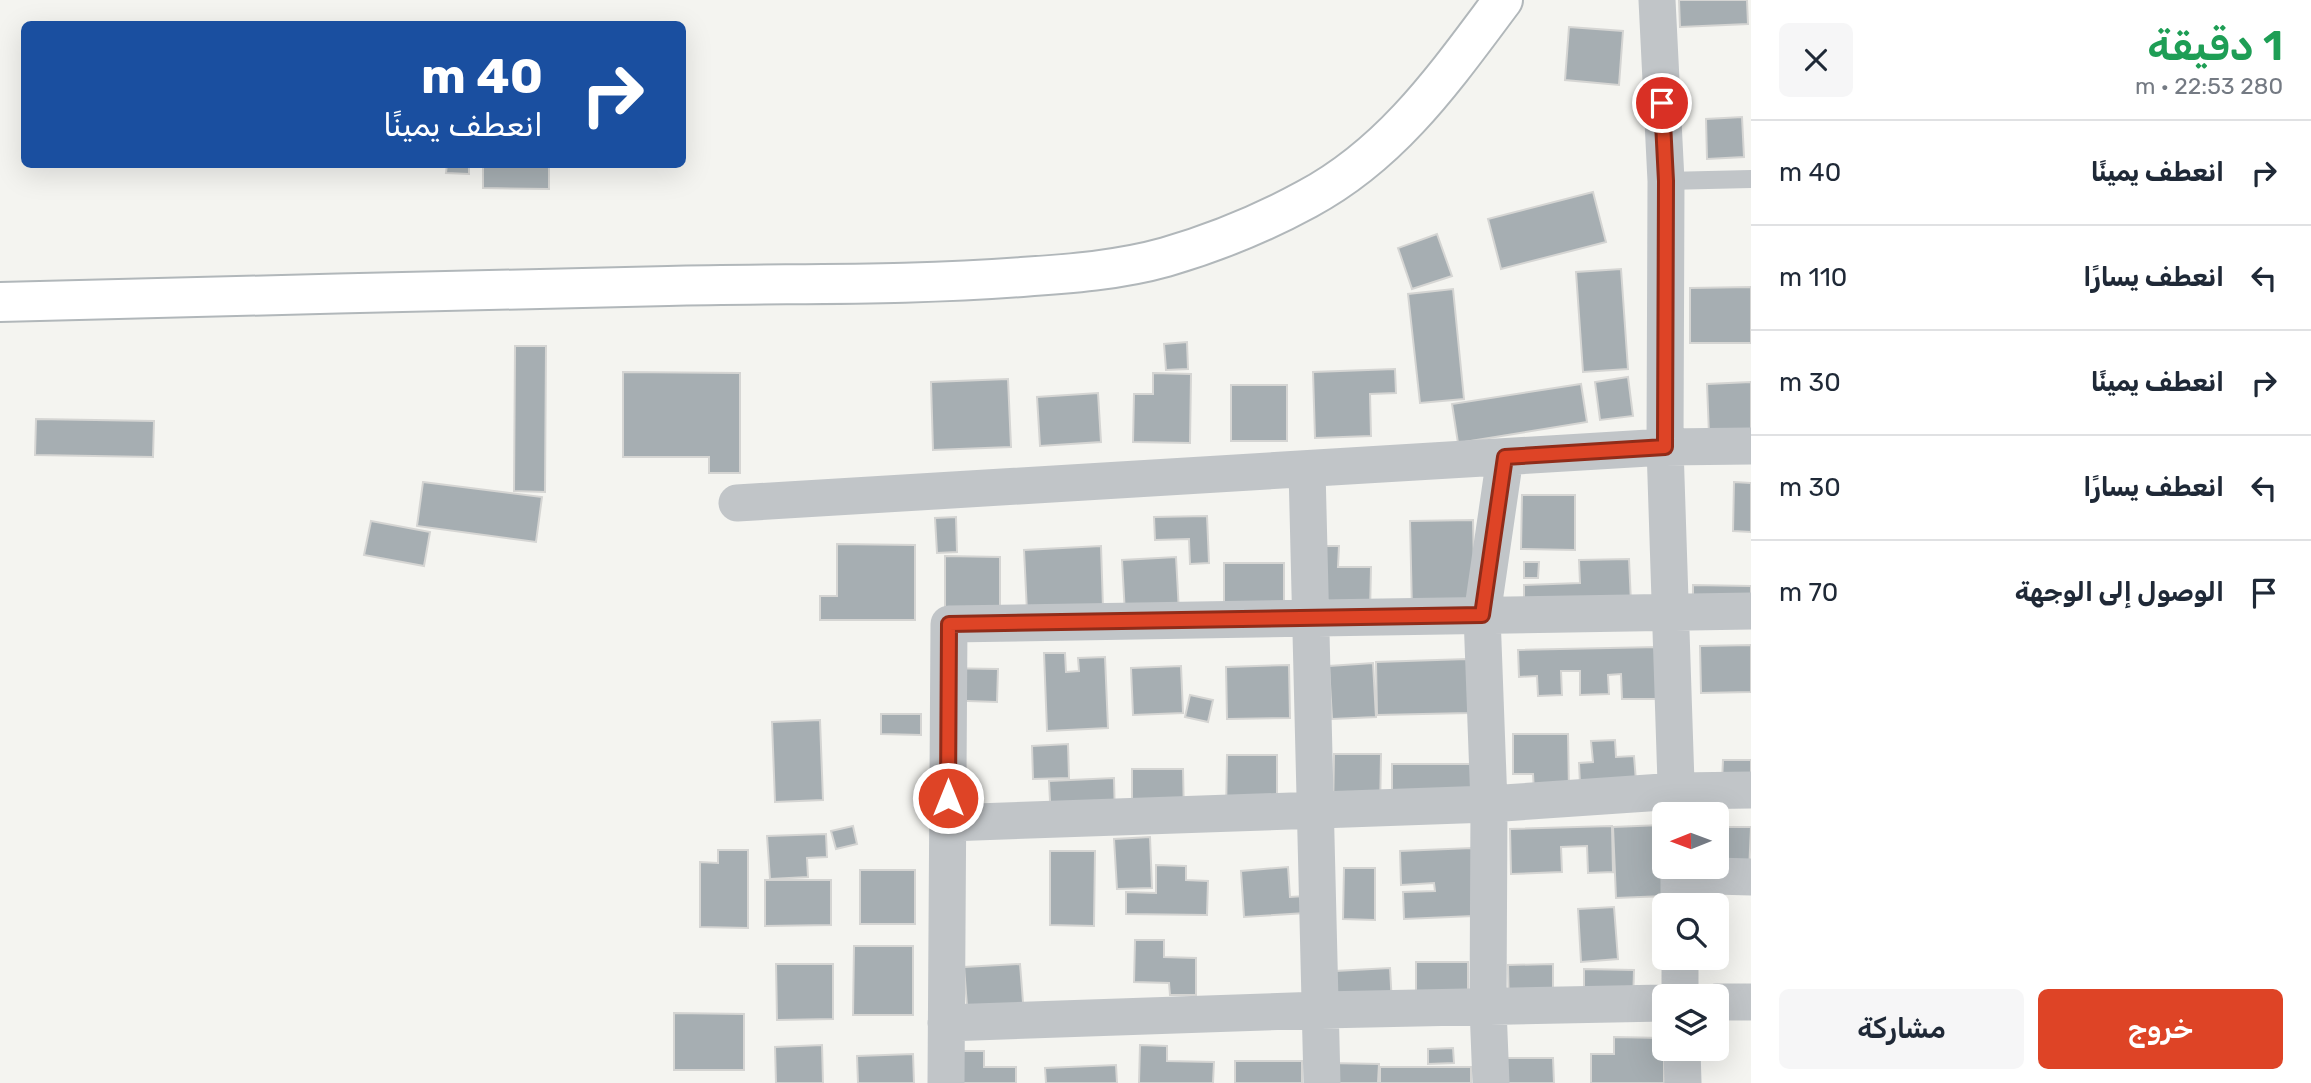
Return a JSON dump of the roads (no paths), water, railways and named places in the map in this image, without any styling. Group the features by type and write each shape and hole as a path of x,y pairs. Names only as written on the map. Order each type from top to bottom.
{"main road":[{"path":"0,302 787,282 969,281 1047,275 1162,258 1213,242 1266,219 1309,198 1353,170 1394,135 1432,94 1503,0"}],"street":[{"path":"1657,0 1666,181 1665,447 1677,802"},
{"path":"737,503 1665,447 1751,446"},
{"path":"1491,1083 1488,1008 1489,804 1482,615 1505,457"},
{"path":"1307,469 1322,1083"},
{"path":"946,1083 949,624 1751,611"},
{"path":"1683,802 1751,790"},
{"path":"948,823 1489,804 1652,803"},
{"path":"1679,882 1751,877"},
{"path":"1729,1002 1751,1002"},
{"path":"946,1023 1321,1010 1652,1003"},
{"path":"1682,1061 1683,1083"}],"lane":[{"path":"1666,181 1751,180"}]}
